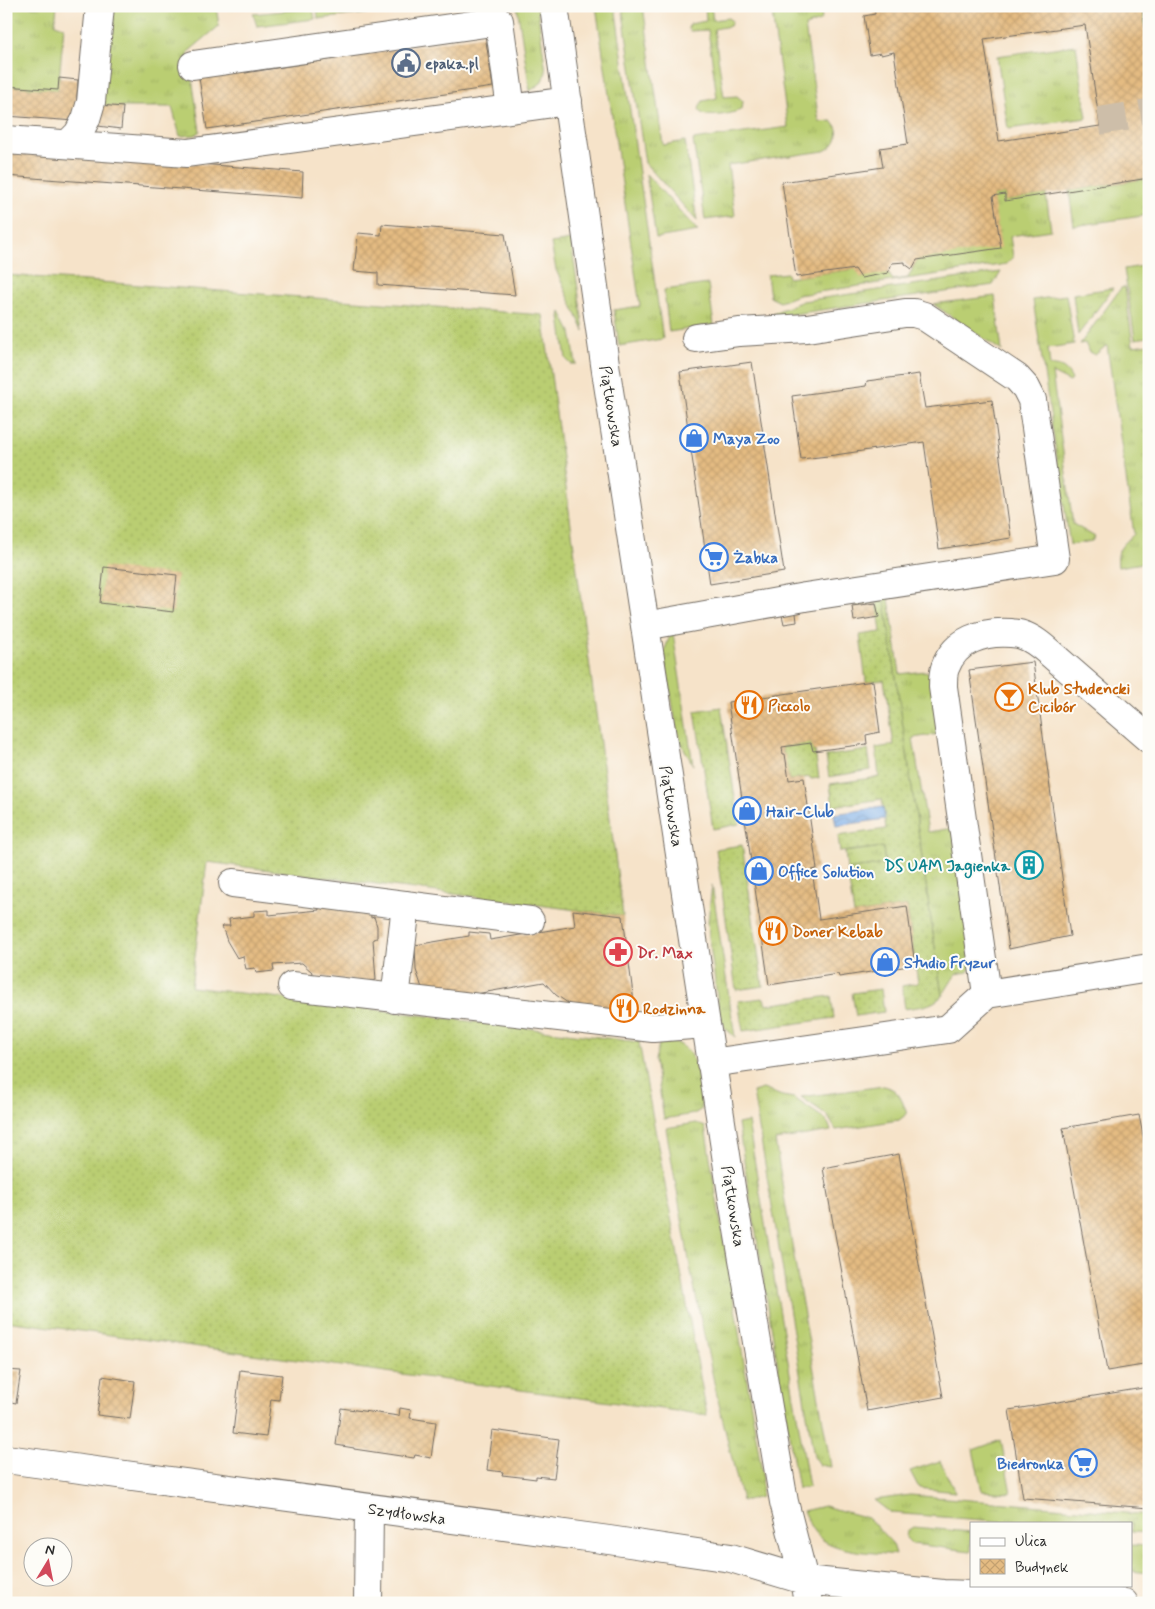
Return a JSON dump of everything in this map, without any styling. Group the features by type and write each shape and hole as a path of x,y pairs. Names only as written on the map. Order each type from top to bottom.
{"street":[{"path":"68,144 78,134 86,119 91,102 100,6"},
{"name":"Piątkowska","path":"554,6 606,371 711,1064 784,1502 806,1591"},
{"path":"194,65 499,21 511,109"},
{"path":"6,140 187,153 568,101"},
{"path":"645,626 805,597 1055,559 1032,400 1026,388 1016,378 924,316 905,313 806,328 739,332 696,338"},
{"path":"978,1002 943,687 944,670 949,658 962,644 978,636 997,632 1022,634 1051,654 1149,739"},
{"path":"233,883 530,921"},
{"path":"395,999 406,905"},
{"path":"711,1064 948,1030 978,1002 1149,968"},
{"path":"292,986 653,1028 705,1024"},
{"name":"Szydłowska","path":"6,1459 731,1558 806,1591 951,1599 1094,1599 1124,1603"},
{"path":"368,1603 369,1508"}],"green space":[{"path":"6,6 57,6 55,24 64,27 58,90 6,86"},
{"path":"107,6 216,6 219,26 188,52 200,131 195,135 180,136 172,107 100,105"},
{"path":"329,6 430,6 318,19 317,8"},
{"path":"517,6 537,6 546,72 541,83 530,91"},
{"path":"596,6 615,6 663,339 619,346 614,310 640,306"},
{"path":"622,6 643,6 663,145 685,141 697,221 645,163"},
{"path":"705,6 711,6 713,20 728,18 732,21 730,26 714,29 724,97 737,96 743,101 742,109 713,116 705,115 699,108 703,101 717,98 708,30 690,31 688,28 690,24 706,21"},
{"path":"771,6 820,6 822,17 820,21 805,26 819,122 832,121 837,130 837,138 832,146 824,151 728,165 735,216 705,220 693,140 788,127"},
{"path":"1142,6 1149,6 1149,55"},
{"path":"313,8 315,19 257,26 253,14"},
{"path":"1076,45 1087,118 1008,129 997,56"},
{"path":"646,174 698,231 656,238"},
{"path":"1149,178 1149,215 1074,226 1069,191"},
{"path":"1005,194 1005,201 1046,194 1051,230 1010,236 1013,257 1007,264 798,295 780,302 770,297 767,275 787,273 788,278 855,269 888,273 893,280 908,278 917,260 993,196"},
{"path":"571,240 584,331 556,270 551,243"},
{"path":"1149,265 1149,337 1135,339 1124,269"},
{"path":"1001,272 993,285 773,317 773,313 803,301"},
{"path":"6,275 543,315 623,916 207,862 191,987 639,1042 707,1415 6,1321"},
{"path":"708,284 714,325 669,332 664,290"},
{"path":"1125,287 1133,346 1149,344 1149,562 1118,567 1119,551 1134,534 1107,345 1095,355 1089,352 1085,343 1080,344 1121,288"},
{"path":"1113,288 1078,335 1073,294"},
{"path":"1066,295 1074,344 1048,348 1050,366 1058,366 1064,369 1072,380 1070,382 1052,373 1073,524 1095,537 1092,541 1070,545 1033,300"},
{"path":"995,296 1002,351 933,304"},
{"path":"561,312 571,332 576,364 571,364 566,359 560,317"},
{"path":"884,595 889,599 900,674 925,671 931,674 939,734 913,738 928,832 953,828 972,965 968,972 956,974 942,996"},
{"path":"884,595 942,996 929,1004 905,1009 902,986 918,983 907,906 854,914 847,870 885,864 883,847 840,852 838,836 886,829 882,799 833,806 830,784 879,777 876,748 894,745 884,680 866,682 860,635 881,632 877,603 856,606 854,599"},
{"path":"673,633 693,765 680,741 664,652"},
{"path":"721,707 739,824 713,829 695,711"},
{"path":"811,743 813,751 815,751 819,778 811,779 810,777 789,780 782,747"},
{"path":"868,750 871,770 829,777 826,756"},
{"path":"742,845 763,986 736,990 716,849"},
{"path":"883,847 885,864 847,870 845,852"},
{"path":"712,885 735,1037 725,1028 720,1019 708,921"},
{"path":"881,989 884,1012 856,1016 852,993"},
{"path":"831,996 834,1018 743,1031 738,1001 764,998 766,1005"},
{"path":"660,1040 673,1041 683,1047 694,1061 699,1081 702,1109 694,1114 664,1119 655,1060"},
{"path":"884,1086 897,1092 907,1114 899,1120 836,1130 827,1115 801,1097"},
{"path":"763,1089 794,1098 825,1119 831,1131 775,1140 831,1467 819,1465 814,1457 753,1092"},
{"path":"748,1122 809,1487 798,1489 738,1124"},
{"path":"696,1123 705,1127 762,1472 761,1497 742,1501 715,1387 692,1277 666,1128"},
{"path":"1001,1440 1011,1493 982,1491 973,1450"},
{"path":"940,1461 955,1492 919,1488 910,1471"},
{"path":"910,1495 1149,1515 1149,1533 1132,1532 1132,1522 1007,1522 891,1513 874,1500"},
{"path":"824,1506 868,1518 893,1544 896,1555 854,1551 824,1541 813,1530 803,1511"},
{"path":"913,1527 970,1532 970,1551 912,1544 906,1538 907,1531"},
{"path":"1132,1545 1149,1546 1149,1573 1132,1571"}],"water":[{"path":"883,807 885,819 836,826 834,814"}],"building":[{"path":"874,6 1142,6 1149,55 1149,178 1005,201 1005,194 993,196 1001,248 917,260 912,269 905,262 892,263 888,273 861,278 855,269 796,277 782,182 883,167 880,148 908,144 894,52 870,55 864,16 875,14","holes":["1085,25 1100,126 999,141 984,39"]},
{"path":"485,35 493,87 207,129 199,78 245,71 245,73"},
{"path":"59,78 78,80 75,121 6,116 6,86 58,90"},
{"path":"100,105 123,107 121,129 98,126"},
{"path":"6,149 303,172 302,198 6,176"},
{"path":"382,224 505,234 515,295 378,285 378,273 354,271 358,233 381,235"},
{"path":"752,362 784,572 710,584 680,372"},
{"path":"919,374 925,408 992,400 1011,538 939,549 924,442 801,459 792,396 866,386 867,381"},
{"path":"104,567 177,575 173,612 100,603"},
{"path":"876,603 879,617 854,621 852,606"},
{"path":"796,613 797,622 784,624 782,615"},
{"name":"DS UAM Jagienka","path":"1033,662 1070,936 1009,949 969,670"},
{"path":"873,681 880,732 866,735 867,744 813,751 811,743 782,747 783,754 785,754 789,780 804,778 817,869 812,870 819,919 907,906 915,965 839,977 838,974 769,985 728,702"},
{"path":"318,904 370,906 371,918 374,917 377,926 377,938 373,939 376,980 363,982 311,975 312,972 302,963 273,965 274,971 256,973 255,968 246,969 243,956 237,958 227,941 222,926 230,926 229,919 254,916 254,911 269,910 269,915 319,910"},
{"path":"573,910 623,916 636,1018 577,1009 556,995 544,982 447,999 424,994 416,970 415,945 469,936 469,932 489,934 490,940 575,926"},
{"path":"1139,1115 1149,1167 1149,1364 1107,1371 1063,1128"},
{"path":"899,1154 943,1397 867,1411 823,1168"},
{"path":"6,1370 21,1371 16,1403 6,1401"},
{"path":"240,1370 282,1375 279,1400 271,1399 266,1437 233,1433"},
{"path":"102,1376 135,1381 130,1419 97,1415"},
{"name":"Biedronka","path":"1149,1387 1149,1508 1023,1498 1009,1410"},
{"path":"341,1408 399,1416 400,1408 411,1410 410,1418 436,1422 431,1458 415,1455 414,1458 336,1445"},
{"path":"492,1430 559,1439 554,1478 536,1476 536,1479 502,1475 503,1472 487,1470"}],"tunnel":[{"path":"1099,121 1149,113"}],"place":[{"name":"epaka.pl","path":"406,63"},
{"name":"Maya Zoo","path":"694,438"},
{"name":"Żabka","path":"714,557"},
{"name":"Klub Studencki Cicibór","path":"1009,697"},
{"name":"Piccolo","path":"749,705"},
{"name":"Hair-Club","path":"747,811"},
{"name":"DS UAM Jagienka","path":"1029,865"},
{"name":"Office Solution","path":"759,871"},
{"name":"Doner Kebab","path":"773,931"},
{"name":"Dr. Max","path":"618,952"},
{"name":"Studio Fryzur","path":"885,962"},
{"name":"Rodzinna","path":"624,1008"},
{"name":"Biedronka","path":"1083,1463"}]}
